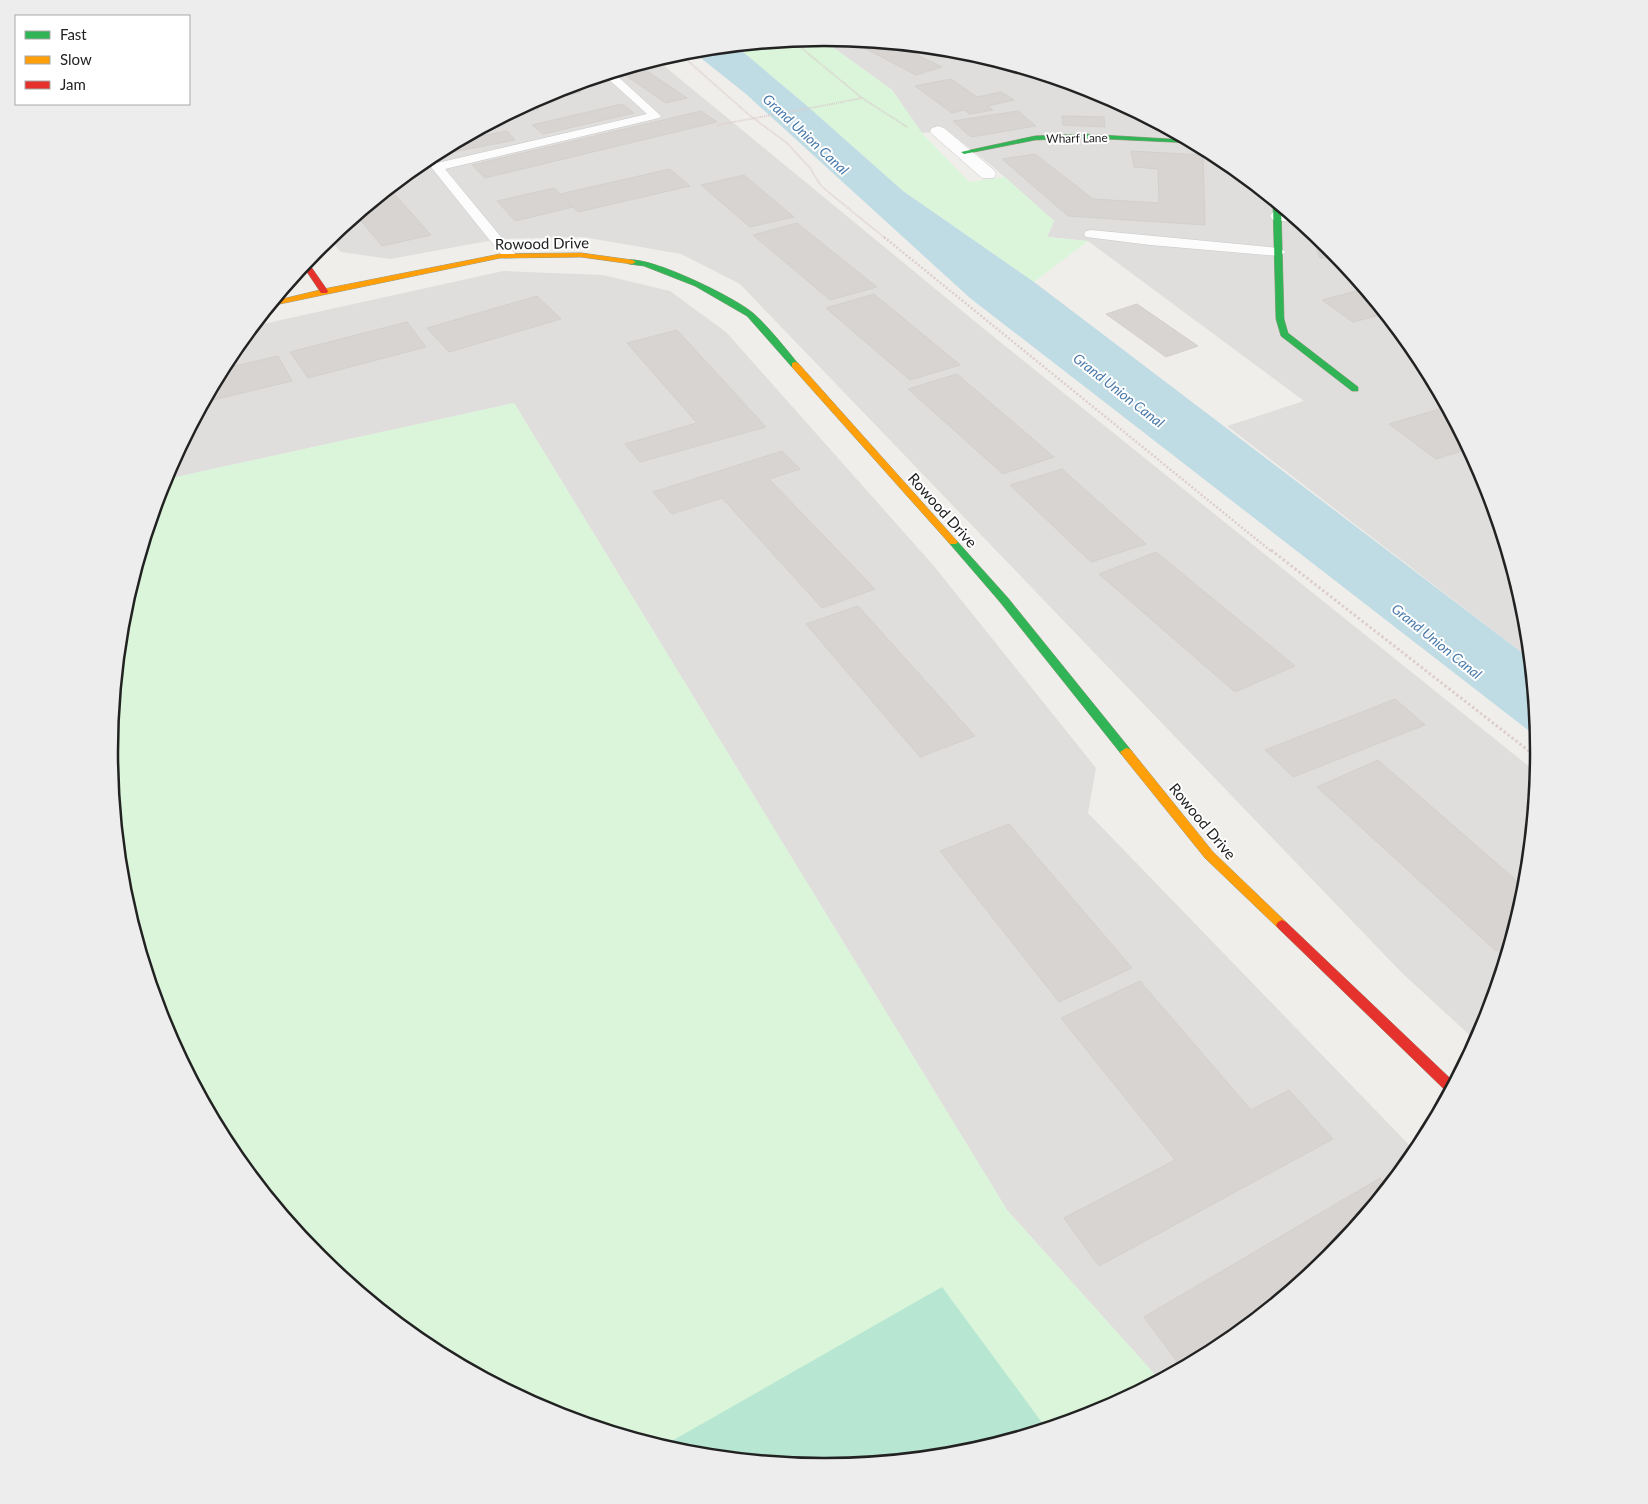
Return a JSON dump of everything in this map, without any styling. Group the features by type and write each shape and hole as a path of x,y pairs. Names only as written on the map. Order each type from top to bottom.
{"street":[{"path":"938,131 988,174"},
{"name":"Wharf Lane","path":"964,152 1035,138 1084,136 1177,141"},
{"path":"1283,216 1279,252 1280,319 1284,334 1356,389"},
{"name":"Rowood Drive","path":"281,302 324,290 509,255 581,255 646,264 698,284 750,314 1004,600 1209,855 1446,1084"},
{"path":"310,269 324,290"}],"lane":[{"path":"509,255 437,167 655,116 614,79"},
{"path":"1091,234 1279,252"}],"path":[{"path":"801,47 862,98 915,133 938,131"},
{"path":"687,60 748,114 787,143 810,168 821,186 1289,564 1530,752"},
{"path":"717,125 862,98"}],"shaded area":[{"path":"832,46 916,52 962,60 1007,70 1094,100 1136,119 1216,165 1254,192 1289,221 1355,287 1384,322 1411,360 1435,399 1457,440 1476,482 1492,525 1506,569 1523,653 1227,426 1304,401 1088,241 1047,237 1054,221 992,166 948,131 922,133 892,90"},
{"path":"663,65 989,333 1529,767 1524,844 1516,890 1506,935 1492,979 1470,1035 1402,973 740,284 681,254 583,237 499,239 390,259 341,252 334,244 359,221 394,192 432,165 471,141 512,119 554,100 597,84"},
{"path":"503,271 603,275 670,291 726,332 933,565 1096,768 1088,813 1410,1146 1384,1182 1355,1217 1289,1283 1254,1312 1216,1339 1155,1375 1007,1210 514,403 174,478 213,399 262,324"}],"green space":[{"path":"832,46 892,90 922,133 969,182 1005,177 1054,221 1047,237 1088,241 1034,282 903,191 742,51"},
{"path":"514,403 1007,1210 1155,1375 1094,1404 1051,1420 1007,1434 962,1444 916,1452 824,1458 732,1452 641,1434 554,1404 512,1385 432,1339 394,1312 359,1283 293,1217 264,1182 237,1144 191,1064 172,1022 142,935 124,844 118,752 120,706 124,660 142,569 174,478"},
{"path":"942,1287 1042,1423 1007,1434 962,1444 916,1452 870,1456 824,1458 778,1456 732,1452 672,1441"}],"water":[{"name":"Grand Union Canal","path":"742,51 903,191 1034,282 1523,653 1529,731 970,298 746,94 700,58"}],"building":[{"path":"864,48 910,52 942,67 916,75"},
{"path":"644,69 687,98 666,103 625,75"},
{"path":"951,79 977,97 1001,92 1014,100 987,106 993,110 970,114 964,110 952,113 915,86"},
{"path":"622,104 634,113 543,134 532,125"},
{"path":"701,111 717,122 485,178 472,165"},
{"path":"1018,111 1036,126 971,137 953,121"},
{"path":"1062,116 1104,117 1105,127 1063,125"},
{"path":"507,131 515,140 453,152 480,136"},
{"path":"1131,151 1199,155 1203,157 1205,225 1068,216 1002,159 1035,154 1093,199 1159,203 1158,169 1134,167"},
{"path":"670,169 690,186 578,212 560,194"},
{"path":"744,175 794,217 750,227 701,185"},
{"path":"554,188 573,207 515,221 497,201"},
{"path":"393,193 431,235 382,246 360,220"},
{"path":"797,223 877,287 830,300 753,235"},
{"path":"1316,246 1328,258 1320,258"},
{"path":"1358,291 1379,315 1353,322 1322,300"},
{"path":"874,294 960,365 910,380 826,308"},
{"path":"537,296 561,319 449,352 427,328"},
{"path":"1137,304 1198,346 1166,357 1106,314"},
{"path":"407,322 426,347 308,378 290,352"},
{"path":"677,330 766,427 640,462 625,444 697,423 627,343"},
{"path":"278,356 292,381 212,400 233,366"},
{"path":"957,374 1054,457 1003,474 908,389"},
{"path":"1440,409 1462,451 1436,459 1389,424"},
{"path":"782,451 800,469 769,479 875,589 822,608 722,498 672,514 653,492"},
{"path":"1062,469 1146,544 1091,562 1010,485"},
{"path":"1156,552 1295,666 1235,692 1099,574"},
{"path":"858,606 975,736 920,757 806,624"},
{"path":"1395,699 1425,725 1293,777 1265,750"},
{"path":"1378,760 1517,881 1502,948 1496,951 1317,787"},
{"path":"1009,824 1132,968 1059,1002 940,851"},
{"path":"1140,981 1251,1110 1289,1090 1333,1139 1099,1266 1064,1218 1175,1160 1061,1018"},
{"path":"1380,1178 1384,1182 1355,1217 1289,1283 1254,1312 1216,1339 1178,1363 1144,1317"}],"traffic: fast":[{"path":"964,152 1035,138 1084,136 1177,141"},
{"path":"1277,211 1280,319 1284,334 1355,389"},
{"path":"632,262 646,264 698,284 750,314 795,365"},
{"path":"953,542 1004,600 1126,752"}],"traffic: slow":[{"path":"281,302 324,291 500,256 581,255 632,262"},
{"path":"795,365 953,542"},
{"path":"1126,752 1209,855 1282,925"}],"traffic: jam":[{"path":"309,270 324,291"},
{"path":"1282,925 1446,1084"}]}
